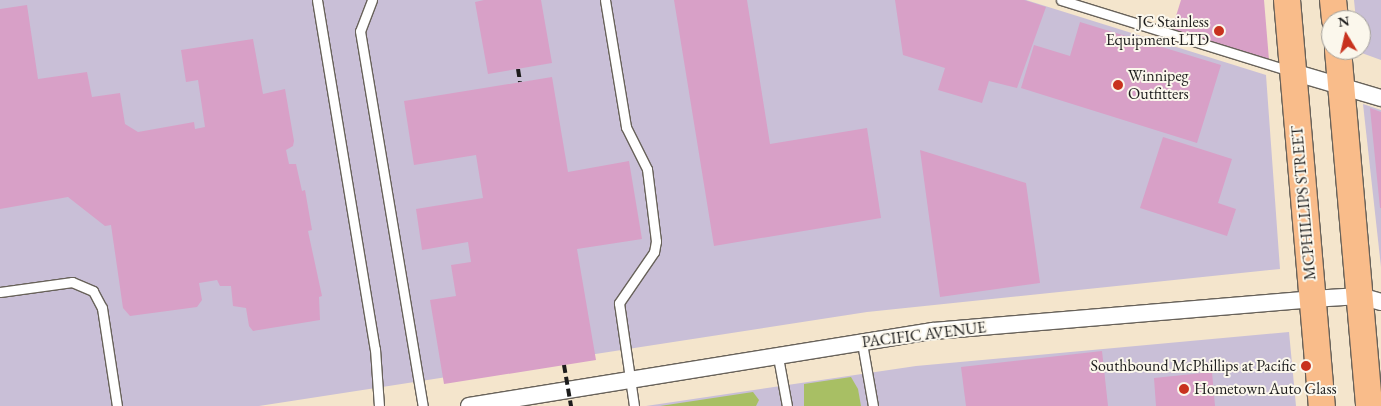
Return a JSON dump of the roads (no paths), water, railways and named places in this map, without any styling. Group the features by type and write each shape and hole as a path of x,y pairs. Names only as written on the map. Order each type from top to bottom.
{"main road":[{"name":"MCPHILLIPS STREET","path":"1287,0 1322,406"},
{"path":"1339,60 1371,299 1369,406"}],"street":[{"path":"1293,72 1381,98"},
{"name":"PACIFIC AVENUE","path":"469,406 933,331 1312,299 1371,299"}],"lane":[{"path":"318,0 375,348 379,406"},
{"path":"372,0 360,31 423,406"},
{"path":"605,0 626,127 647,169 656,241 654,252 618,303 634,406"},
{"path":"1062,0 1293,72"},
{"path":"0,292 72,282 93,291 102,308 117,406"},
{"path":"862,343 873,406"},
{"path":"778,357 787,406"}],"railway":[{"path":"518,69 520,82"},
{"path":"564,365 571,406"}],"place":[{"name":"JC Stainless Equipment LTD","path":"1219,31"},
{"name":"Winnipeg Outfitters","path":"1118,85"},
{"name":"Southbound McPhillips at Pacific","path":"1306,366"},
{"name":"Hometown Auto Glass","path":"1184,389"}]}
